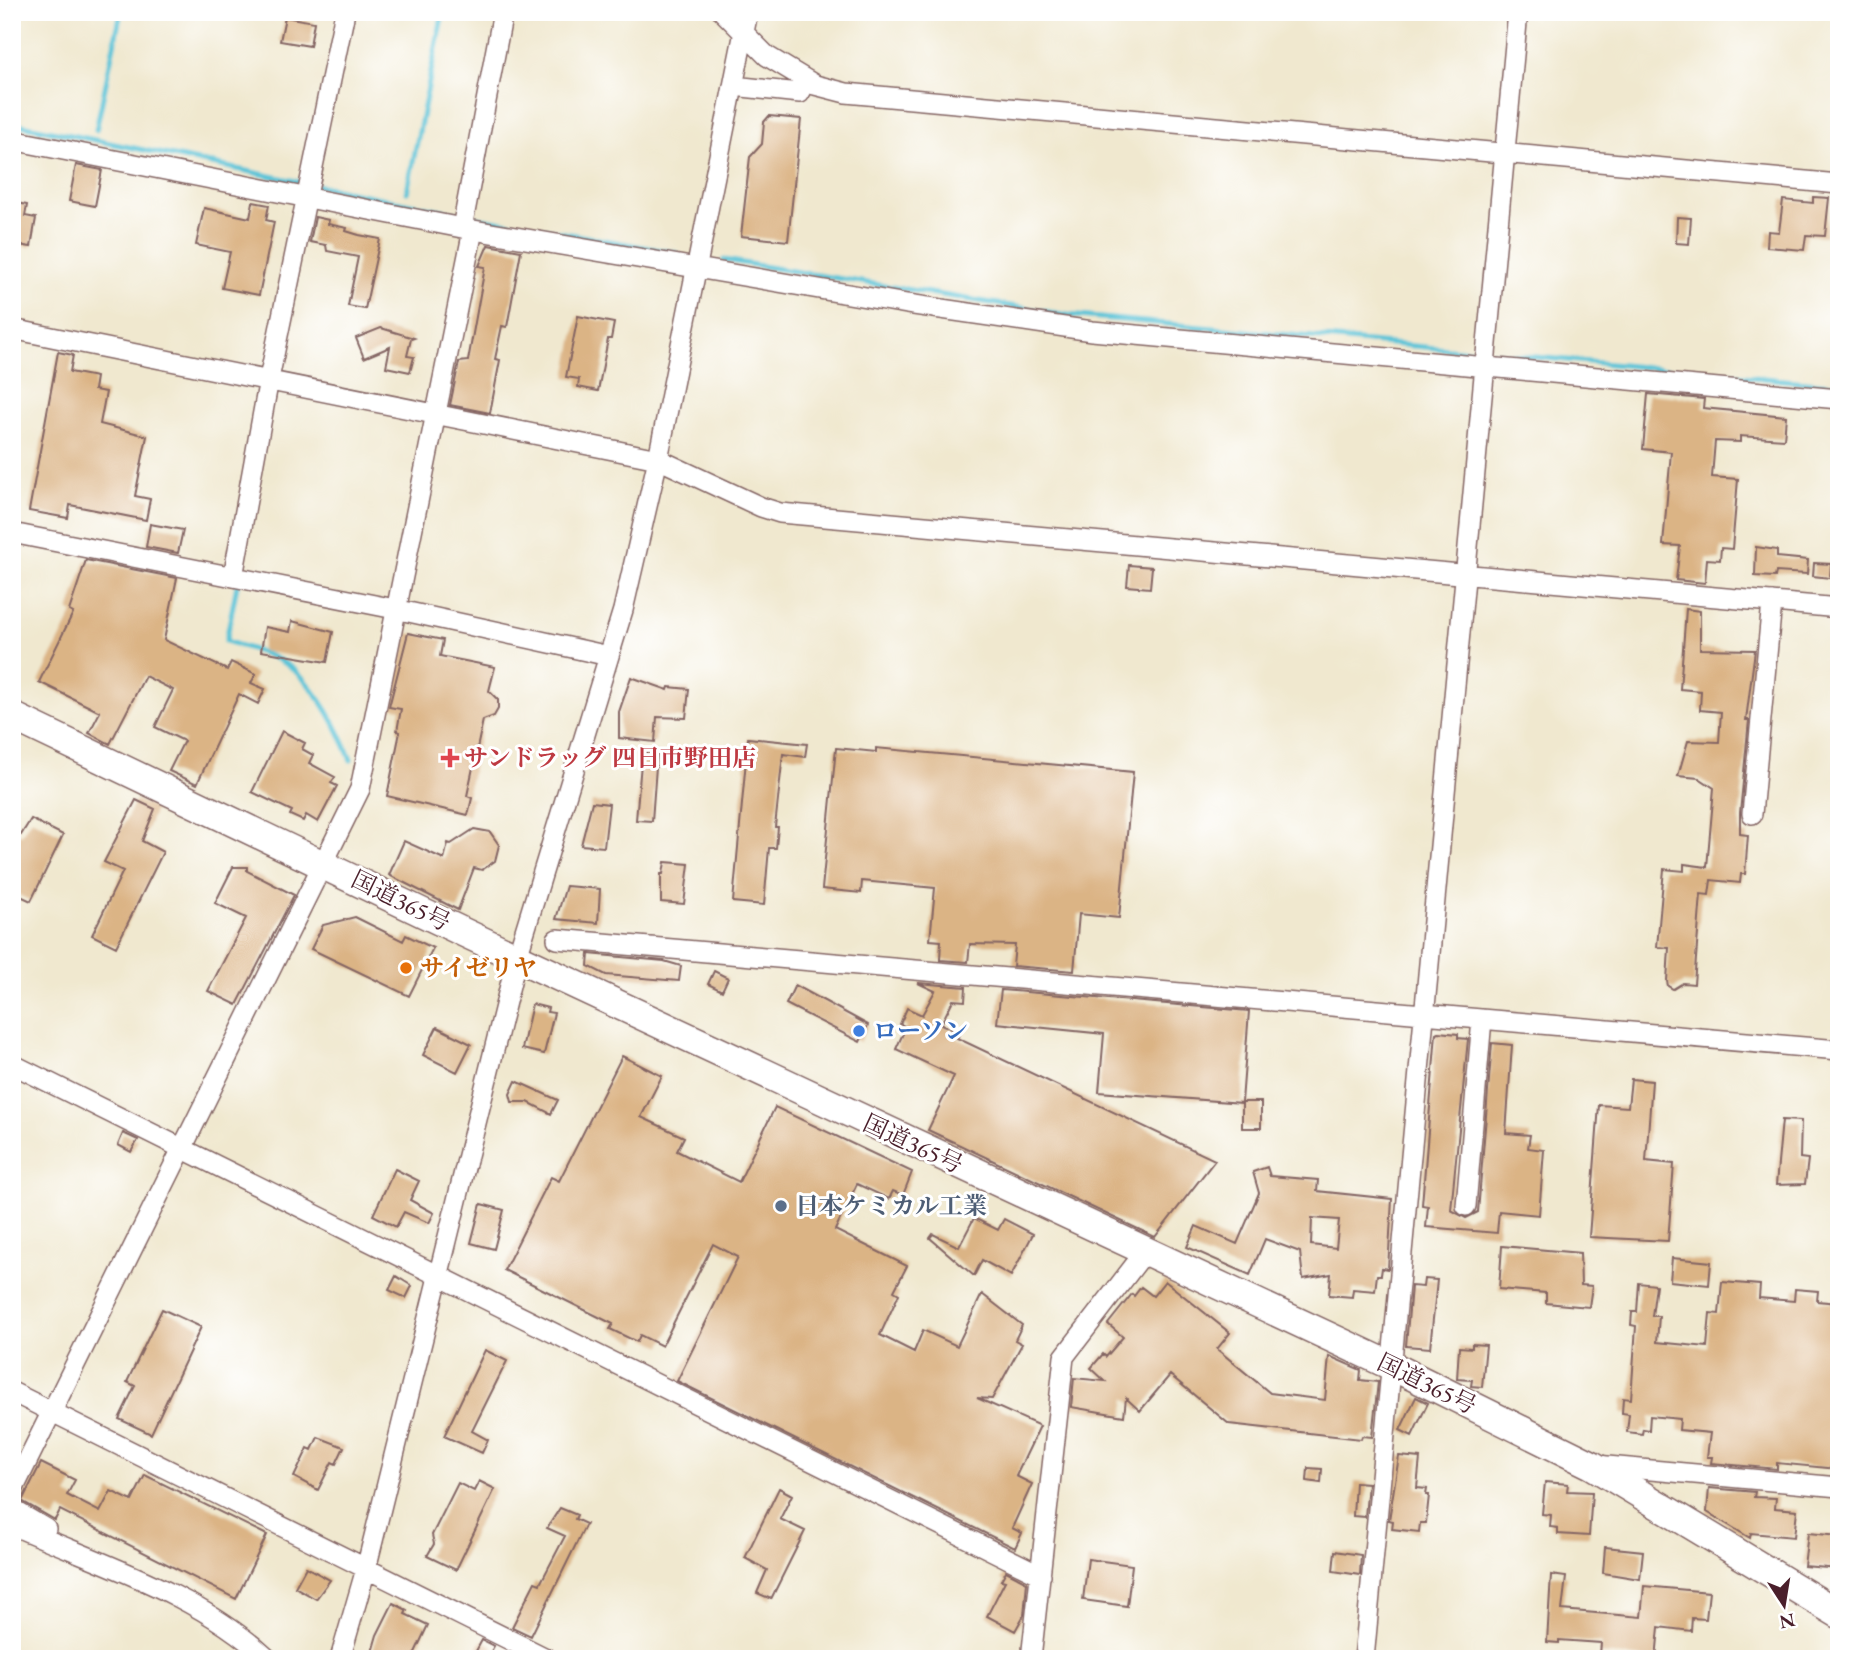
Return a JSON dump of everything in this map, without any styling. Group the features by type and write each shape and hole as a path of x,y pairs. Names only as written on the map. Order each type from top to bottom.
{"highway":[{"name":"国道365号","path":"12,716 1144,1253 1394,1367 1592,1465 1839,1615"}],"street":[{"path":"233,577 269,379 345,12"},
{"path":"12,1492 360,789 435,414 466,228 467,203 503,12"},
{"path":"723,12 743,36 767,56 807,80 846,93 1839,184"},
{"path":"340,1659 366,1569 517,957 609,656 659,459 748,12"},
{"path":"1364,1659 1394,1367 1518,12"},
{"path":"733,86 800,93 807,80"},
{"path":"12,140 466,228 1092,331 1839,399"},
{"path":"12,329 659,459 761,507 780,513 1839,608"},
{"path":"12,533 395,609 609,656"},
{"path":"1752,814 1772,602"},
{"path":"558,939 1839,1050"},
{"path":"1466,1206 1482,1019"},
{"path":"12,1065 1041,1575"},
{"path":"1031,1659 1064,1357 1144,1253"},
{"path":"12,1392 548,1659"},
{"path":"1592,1465 1839,1487"},
{"path":"12,1509 93,1560"},
{"path":"12,1525 179,1598 239,1634 268,1659"}],"building":[{"path":"285,17 314,22 310,46 280,41"},
{"path":"769,116 801,119 788,241 741,236 750,157 762,144 764,122"},
{"path":"76,165 102,170 95,206 69,201"},
{"path":"1813,197 1829,198 1825,236 1806,235 1804,250 1767,247 1768,231 1779,232 1783,200 1813,203"},
{"path":"12,202 27,205 25,216 36,218 31,247 12,244"},
{"path":"253,202 269,205 266,220 274,222 259,295 222,288 230,252 196,245 204,208 250,218"},
{"path":"315,217 329,220 328,224 347,228 346,231 380,239 365,309 348,306 358,257 327,251 326,245 310,242"},
{"path":"1677,217 1691,218 1689,244 1676,243"},
{"path":"488,245 521,251 507,327 502,326 495,359 500,360 490,413 450,405 459,362 468,361 485,267 479,266"},
{"path":"578,316 614,323 611,339 608,339 598,391 578,387 579,379 566,377"},
{"path":"381,328 414,338 411,339 407,356 414,357 410,372 386,367 390,347 364,358 356,338"},
{"path":"58,352 73,355 70,372 96,377 94,390 106,392 100,424 147,436 135,496 150,499 146,520 70,505 68,518 29,511"},
{"path":"1648,394 1704,399 1703,408 1786,416 1784,439 1740,436 1740,442 1715,441 1712,477 1738,479 1732,549 1721,548 1720,560 1707,559 1705,583 1676,580 1680,546 1663,545 1671,452 1643,449"},
{"path":"150,524 183,530 178,553 146,547"},
{"path":"1756,547 1777,550 1777,557 1808,560 1807,574 1776,572 1775,577 1755,576"},
{"path":"86,560 177,578 164,640 227,670 231,662 256,674 251,683 265,689 258,704 239,694 197,784 169,771 184,741 155,727 173,690 145,676 110,744 89,733 100,712 39,682 73,613 69,611"},
{"path":"1814,563 1831,564 1830,578 1813,576"},
{"path":"1129,565 1152,567 1150,588 1127,586"},
{"path":"1686,609 1700,611 1700,649 1755,650 1746,720 1749,720 1740,813 1740,834 1748,835 1745,874 1741,874 1740,883 1711,880 1709,895 1701,894 1694,984 1683,983 1673,989 1668,986 1667,981 1669,948 1657,947 1664,869 1684,871 1684,864 1707,867 1714,788 1699,778 1678,776 1688,741 1719,742 1721,712 1700,710 1701,691 1680,689"},
{"path":"292,621 333,632 327,662 261,651 265,627 290,632"},
{"path":"408,633 443,640 440,656 495,667 489,691 498,700 498,709 494,716 483,720 467,796 472,798 468,815 387,796 400,732 397,731 401,709 389,707"},
{"path":"631,677 668,690 669,687 689,689 686,718 657,717 655,742 619,738 619,712"},
{"path":"282,731 305,743 302,749 313,755 309,763 335,777 331,783 337,786 318,822 306,815 303,821 290,815 292,811 252,792"},
{"path":"748,738 807,744 805,757 783,754 775,827 778,827 776,848 769,848 764,905 733,902"},
{"path":"836,748 876,752 876,748 1133,772 1119,918 1079,914 1074,971 1013,966 1015,945 970,944 968,962 940,960 941,941 930,940 935,888 862,881 861,893 822,889"},
{"path":"642,752 657,753 652,821 636,820"},
{"path":"136,800 155,809 142,841 163,852 116,947 92,935 123,871 104,862"},
{"path":"592,802 609,804 604,847 581,845"},
{"path":"31,819 63,835 31,901 12,892 12,831 21,835"},
{"path":"474,829 490,832 499,845 495,861 482,870 474,868 458,910 389,875 404,841 444,859 448,843 451,844"},
{"path":"665,862 689,864 684,904 661,902 661,874"},
{"path":"233,867 247,867 247,871 294,895 237,1005 208,991 246,918 215,903"},
{"path":"566,886 600,889 598,923 556,919"},
{"path":"355,917 403,941 406,935 433,948 409,996 311,949 323,925"},
{"path":"589,954 664,961 681,966 679,981 606,975 588,966"},
{"path":"714,971 728,978 722,991 708,984"},
{"path":"918,983 966,987 965,1001 953,1000 941,1024 960,1033 957,1038 1215,1160 1155,1237 928,1130 954,1076 896,1049 906,1027 900,1024 907,1008 922,1015 935,991"},
{"path":"795,985 868,1025 860,1042 786,1004"},
{"path":"1001,990 1249,1011 1242,1102 1261,1102 1261,1128 1242,1128 1242,1103 1099,1092 1104,1034 997,1023"},
{"path":"532,1004 548,1008 547,1012 554,1013 544,1054 522,1049"},
{"path":"437,1027 471,1044 457,1072 423,1055"},
{"path":"1438,1032 1458,1034 1458,1038 1468,1039 1451,1210 1466,1218 1478,1212 1492,1043 1512,1045 1506,1133 1530,1135 1528,1148 1544,1150 1539,1215 1499,1211 1497,1233 1426,1227 1428,1206 1422,1205"},
{"path":"622,1056 662,1076 641,1117 684,1137 677,1151 739,1182 775,1107 912,1172 903,1195 893,1191 889,1199 857,1184 835,1230 907,1266 894,1291 899,1294 880,1335 914,1352 923,1330 957,1346 982,1294 1022,1325 1015,1340 1022,1344 992,1399 977,1398 1040,1426 1016,1476 1032,1484 1012,1528 1022,1533 1015,1548 677,1381 738,1257 713,1244 662,1346 640,1335 637,1342 610,1329 613,1324 504,1270 551,1177 559,1181"},
{"path":"1631,1079 1652,1081 1646,1161 1674,1164 1668,1241 1589,1237 1599,1105 1628,1107"},
{"path":"516,1081 558,1100 551,1114 528,1102 512,1102 510,1094"},
{"path":"1782,1120 1801,1121 1800,1158 1808,1159 1805,1184 1776,1185"},
{"path":"123,1133 138,1140 131,1152 118,1145"},
{"path":"1267,1167 1270,1176 1318,1180 1317,1191 1392,1199 1388,1269 1382,1268 1381,1275 1377,1275 1375,1291 1353,1289 1352,1297 1329,1295 1331,1274 1303,1279 1300,1252 1265,1239 1250,1275 1187,1247 1196,1226 1237,1244 1259,1193 1253,1172","holes":["1312,1218 1339,1220 1336,1248 1311,1245"]},
{"path":"395,1169 419,1181 410,1200 434,1213 429,1223 404,1212 396,1227 373,1215"},
{"path":"481,1204 504,1210 494,1249 471,1243"},
{"path":"974,1218 998,1230 1004,1219 1033,1234 1011,1276 982,1260 974,1276 930,1238 933,1234 959,1247"},
{"path":"1502,1246 1580,1253 1581,1285 1592,1286 1589,1307 1546,1303 1546,1293 1499,1289"},
{"path":"1672,1258 1711,1262 1709,1285 1670,1281"},
{"path":"396,1276 412,1286 406,1298 389,1290"},
{"path":"1424,1279 1437,1280 1430,1348 1406,1346 1411,1286 1423,1287"},
{"path":"1165,1281 1230,1333 1217,1349 1270,1393 1325,1400 1329,1356 1361,1370 1360,1380 1378,1382 1372,1437 1362,1436 1361,1439 1229,1424 1170,1375 1140,1411 1126,1398 1124,1416 1071,1407 1074,1378 1105,1381 1091,1368 1103,1354 1106,1357 1123,1337 1108,1324 1141,1287 1153,1296"},
{"path":"1722,1282 1760,1285 1759,1298 1794,1301 1795,1289 1818,1291 1817,1301 1839,1303 1837,1469 1777,1463 1777,1469 1711,1463 1712,1457 1707,1457 1710,1433 1679,1430 1680,1419 1650,1416 1649,1430 1643,1429 1642,1434 1627,1432 1629,1414 1622,1413 1623,1398 1631,1399 1636,1326 1631,1325 1632,1312 1637,1312 1639,1283 1656,1285 1652,1316 1659,1316 1657,1342 1707,1347 1710,1313 1719,1314"},
{"path":"162,1309 201,1327 151,1434 119,1419 135,1386 127,1382"},
{"path":"1472,1344 1486,1345 1482,1387 1471,1386 1472,1380 1457,1379 1459,1347 1472,1348"},
{"path":"485,1350 507,1361 472,1431 488,1440 482,1453 444,1436"},
{"path":"1416,1397 1428,1403 1412,1436 1400,1430"},
{"path":"318,1437 344,1447 336,1464 332,1462 318,1490 294,1477 308,1448 312,1450"},
{"path":"1399,1456 1420,1458 1417,1488 1427,1489 1426,1495 1429,1495 1426,1523 1420,1523 1419,1532 1392,1529 1393,1521 1389,1520"},
{"path":"41,1463 75,1480 67,1495 100,1512 111,1491 132,1501 145,1475 267,1535 236,1599 60,1510 55,1520 22,1501"},
{"path":"1308,1468 1322,1469 1321,1483 1307,1481"},
{"path":"479,1481 495,1489 456,1570 427,1556 434,1544 432,1535 458,1483 474,1491"},
{"path":"1355,1482 1368,1483 1365,1517 1353,1516"},
{"path":"1545,1482 1568,1484 1567,1491 1592,1492 1589,1536 1558,1534 1558,1528 1550,1527 1551,1515 1542,1514"},
{"path":"779,1488 792,1495 780,1519 805,1531 771,1599 757,1593 767,1570 745,1558"},
{"path":"1709,1488 1755,1492 1754,1497 1776,1498 1775,1508 1797,1510 1794,1537 1751,1533 1750,1538 1707,1512"},
{"path":"560,1508 577,1515 575,1519 586,1524 531,1636 512,1627 535,1582 540,1584 565,1536 547,1528"},
{"path":"1808,1533 1839,1536 1839,1569 1804,1566"},
{"path":"1605,1547 1643,1551 1640,1579 1603,1573"},
{"path":"1335,1551 1361,1555 1360,1575 1333,1571"},
{"path":"1088,1559 1132,1565 1127,1606 1083,1600"},
{"path":"306,1567 330,1580 316,1599 295,1587"},
{"path":"1006,1571 1027,1582 1024,1615 1015,1631 987,1616 1005,1581 1001,1580"},
{"path":"1551,1575 1566,1577 1562,1610 1641,1617 1644,1586 1709,1592 1706,1619 1692,1618 1691,1631 1659,1627 1656,1659 1600,1654 1601,1643 1559,1640 1559,1643 1547,1642"},
{"path":"393,1603 407,1610 405,1614 428,1625 412,1659 370,1659 377,1635"},
{"path":"482,1640 494,1646 488,1657 476,1651"}],"waterway":[{"path":"96,130 121,12"},
{"path":"407,192 443,12"},
{"path":"12,123 305,183"},
{"path":"315,185 460,214"},
{"path":"469,216 676,253"},
{"path":"724,260 1067,315 1481,352"},
{"path":"1491,353 1839,385"},
{"path":"237,585 226,641 272,657 296,672 314,691 328,713 351,760"}],"place":[{"name":"サンドラッグ 四日市野田店","path":"450,758"},
{"name":"サイゼリヤ","path":"406,968"},
{"name":"ローソン","path":"859,1031"},
{"name":"日本ケミカル工業","path":"781,1206"}]}
